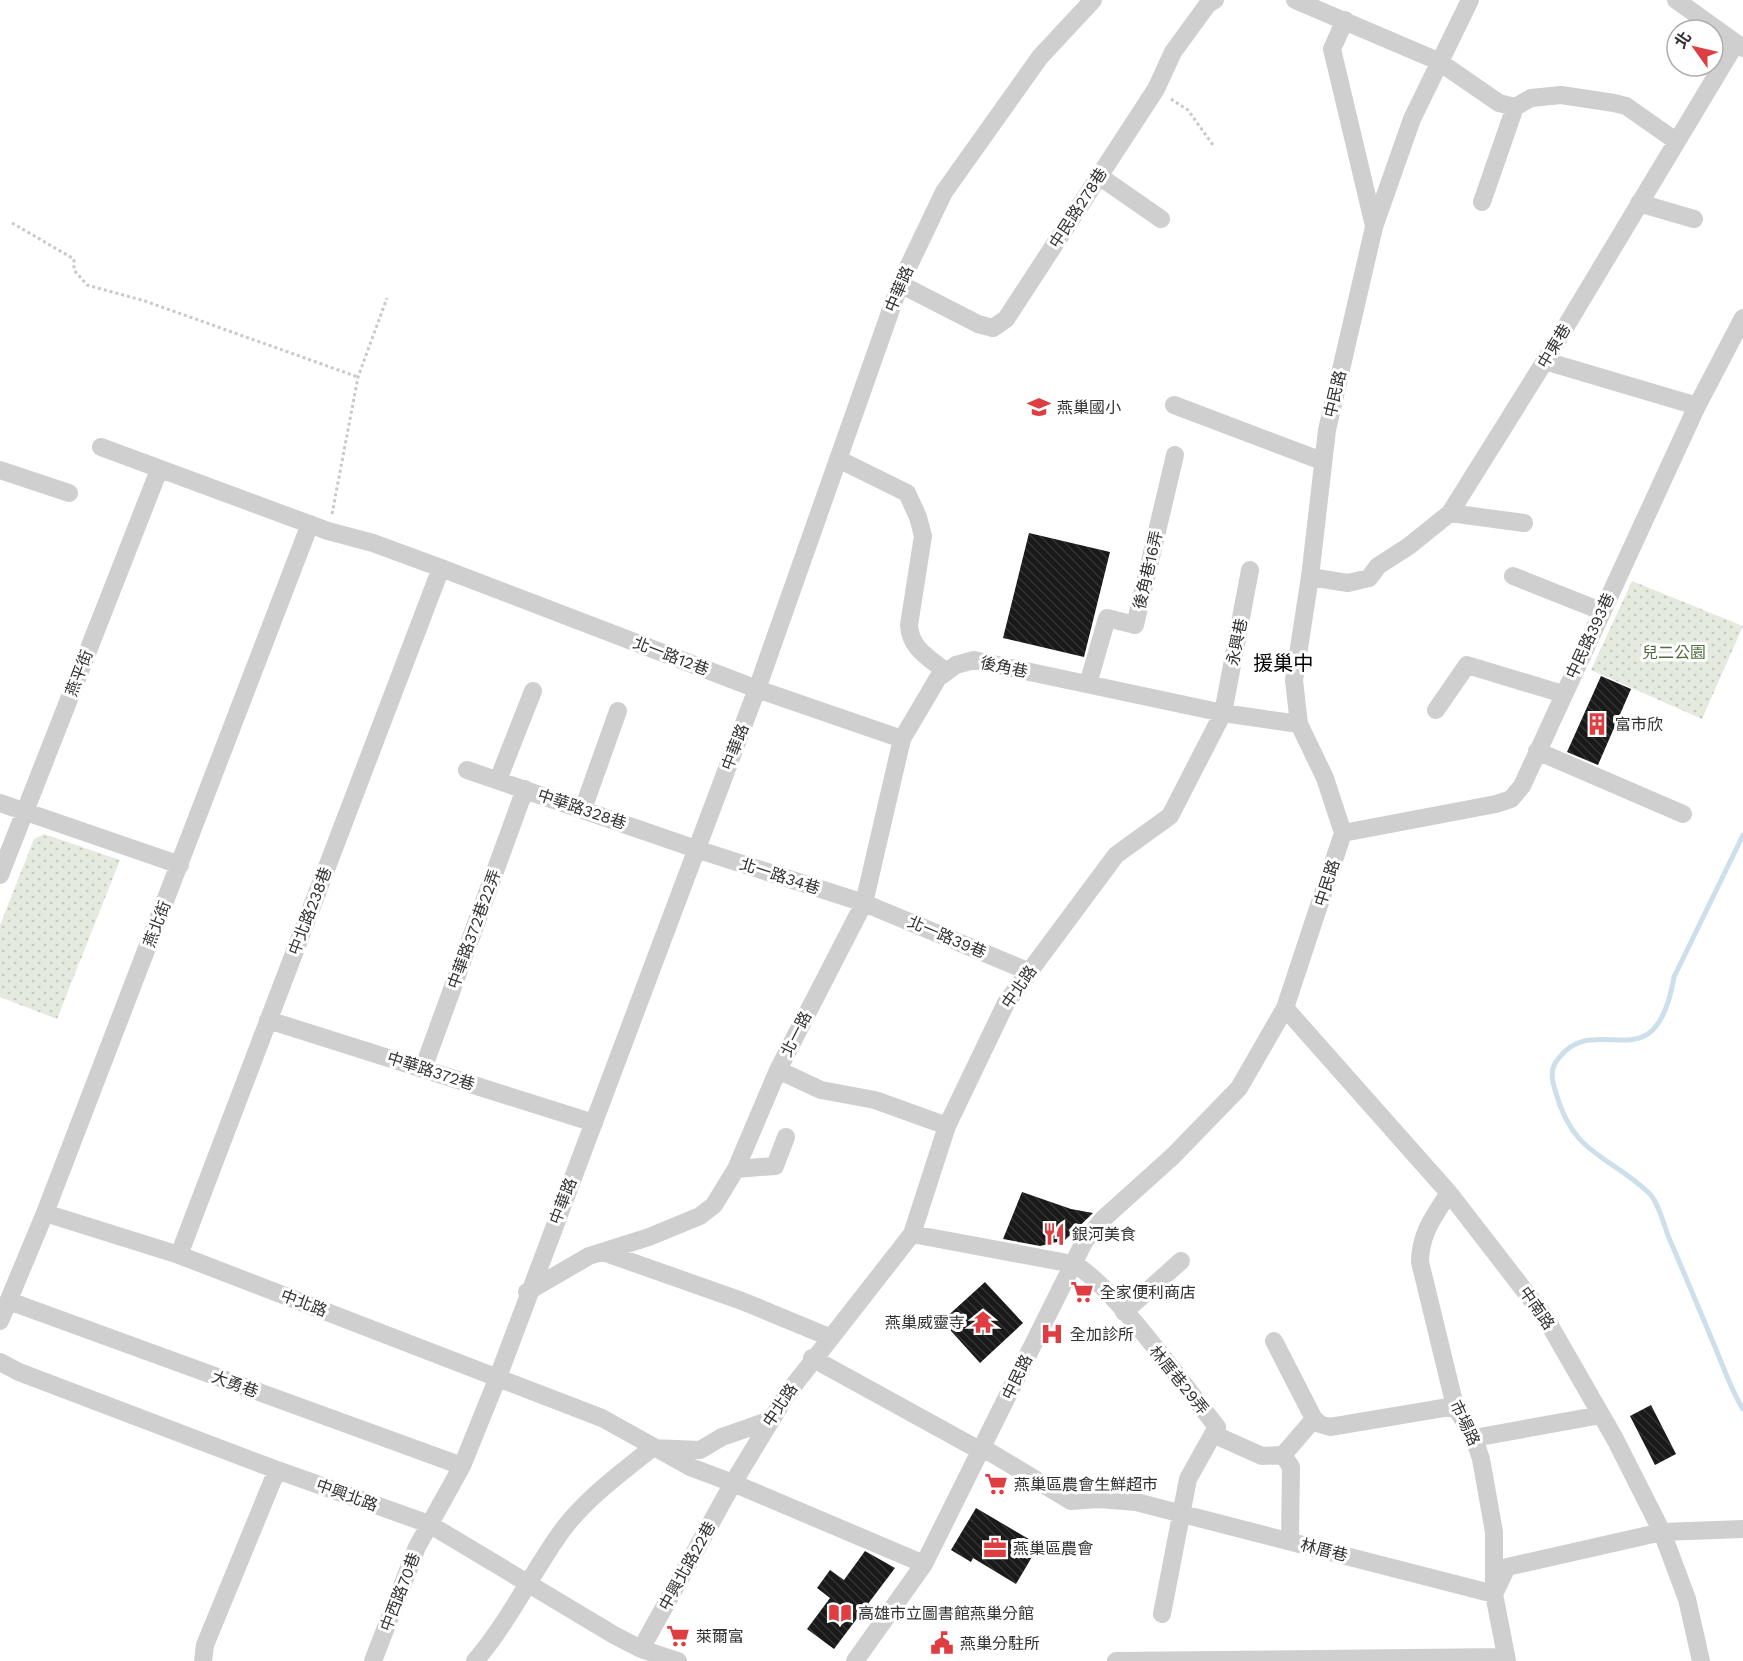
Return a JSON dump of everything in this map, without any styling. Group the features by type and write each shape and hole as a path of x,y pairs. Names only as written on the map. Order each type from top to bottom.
{"street":[{"name":"中華路","path":"429,1524 462,1466 498,1377 527,1292 594,1123 757,689 900,284 944,192 1040,57 1093,0"},
{"name":"中民路278巷","path":"900,284 978,324 993,328 1006,319 1156,89 1173,52 1208,4 1215,0"},
{"path":"1295,0 1438,61 1499,103 1515,107"},
{"name":"中民路","path":"855,1661 924,1564 1084,1242 1103,1219 1173,1156 1239,1088 1285,1008 1343,833 1325,778 1299,724 1294,680 1310,577 1327,430 1374,227 1412,119 1438,61 1470,0"},
{"path":"1676,0 1739,45"},
{"path":"1345,20 1332,49 1374,227"},
{"name":"中東巷","path":"1310,577 1348,583 1369,578 1378,566 1409,546 1450,513 1545,361 1676,141 1739,45"},
{"path":"1482,201 1515,107 1531,98 1561,95 1626,106 1676,141"},
{"path":"1099,176 1161,219"},
{"path":"1639,203 1694,219"},
{"name":"中民路393巷","path":"1343,833 1511,799 1522,786 1697,406 1743,318"},
{"path":"1545,361 1697,406"},
{"path":"1174,405 1322,461"},
{"name":"北一路12巷","path":"101,447 328,531 373,543 757,689 902,739"},
{"name":"後角巷16弄","path":"1088,684 1107,618 1135,625 1175,455"},
{"path":"838,459 907,493 918,517 923,536 909,625 910,637 917,649 945,671"},
{"path":"0,470 69,493"},
{"name":"燕平街","path":"0,875 159,470"},
{"path":"1450,513 1524,523"},
{"name":"燕北街","path":"0,1321 45,1213 310,524"},
{"name":"中北路238巷","path":"179,1255 441,568"},
{"name":"永興巷","path":"1223,713 1250,570"},
{"path":"1513,576 1601,611"},
{"name":"後角巷","path":"945,671 974,660 1223,713 1299,724"},
{"path":"1436,710 1467,665 1563,694"},
{"name":"北一路","path":"527,1292 589,1256 700,1216 714,1205 736,1169 777,1070 864,903 902,739 938,678 945,671"},
{"path":"498,780 533,691"},
{"path":"583,809 618,711"},
{"name":"中北路","path":"45,1213 179,1255 498,1377 602,1418 652,1448 690,1467 734,1483 768,1421 812,1358 912,1234 947,1126 1006,1003 1116,855 1170,816 1223,713"},
{"path":"1537,751 1683,814"},
{"name":"中華路328巷","path":"467,770 696,849"},
{"name":"中華路372巷22弄","path":"423,1069 525,789"},
{"path":"0,803 180,865"},
{"name":"北一路34巷","path":"696,849 864,903"},
{"name":"北一路39巷","path":"864,903 1030,972"},
{"name":"中南路","path":"1285,1008 1449,1193 1545,1317 1601,1415 1662,1532 1687,1599 1701,1661"},
{"name":"中華路372巷","path":"268,1020 594,1123"},
{"path":"777,1070 820,1090 874,1100 947,1126"},
{"path":"736,1169 775,1166 786,1137"},
{"name":"市場路","path":"1449,1193 1428,1223 1420,1247 1420,1262 1455,1406 1474,1438 1481,1459 1494,1532 1494,1594 1506,1659"},
{"path":"912,1234 1073,1264"},
{"path":"603,1252 742,1301 829,1337"},
{"path":"1124,1312 1181,1261"},
{"name":"林厝巷29弄","path":"1073,1264 1084,1269 1124,1312 1217,1427 1215,1435 1262,1456 1283,1455"},
{"name":"大勇巷","path":"9,1301 462,1466"},
{"path":"1274,1341 1314,1419 1320,1425 1330,1426 1455,1406"},
{"name":"林厝巷","path":"812,1358 1071,1501 1099,1499 1136,1502 1494,1594"},
{"name":"中興北路","path":"0,1362 19,1372 277,1470 429,1524 526,1584 641,1648 678,1661"},
{"path":"1474,1438 1601,1415"},
{"path":"1290,1541 1291,1467 1283,1455 1314,1419"},
{"path":"481,1660 526,1584 565,1528 588,1500 652,1448 700,1450 722,1437 768,1421"},
{"path":"1162,1614 1188,1479 1215,1435"},
{"path":"203,1661 205,1645 277,1470"},
{"path":"734,1483 924,1564"},
{"name":"中興北路22巷","path":"641,1648 734,1483"},
{"name":"中西路70巷","path":"373,1661 429,1524"},
{"path":"1494,1594 1508,1567 1662,1532 1743,1529"},
{"path":"1116,1661 1506,1659"}],"path":[{"path":"1156,89 1188,110 1214,145"},
{"path":"12,223 74,259 74,270 87,285 146,301 358,376"},
{"path":"328,531 358,376 387,298"}],"green space":[{"name":"兒二公園","path":"1632,581 1743,626 1702,719 1591,670"},
{"path":"44,834 120,860 57,1019 0,997 0,925 34,839"}],"building":[{"path":"1029,533 1110,552 1084,657 1003,638"},
{"name":"富市欣","path":"1601,676 1631,689 1598,765 1567,752"},
{"path":"1022,1192 1071,1209 1093,1213 1065,1240 1040,1246 1003,1239"},
{"name":"燕巢威靈寺","path":"985,1282 1023,1323 980,1363 942,1321"},
{"path":"1651,1405 1676,1454 1655,1465 1630,1416"},
{"name":"燕巢區農會","path":"976,1508 1039,1545 1016,1584 973,1558 971,1562 951,1550"},
{"name":"高雄市立圖書館燕巢分館","path":"865,1551 895,1568 834,1649 807,1629 830,1598 817,1588 830,1570 844,1580"}],"waterway":[{"path":"1743,835 1674,977 1665,1010 1653,1029 1639,1038 1590,1040 1573,1045 1558,1059 1553,1067 1552,1076 1563,1114 1582,1142 1634,1180 1649,1193 1656,1203 1728,1379 1743,1409"}],"place":[{"name":"燕巢國小","path":"1039,407"},
{"name":"富市欣","path":"1597,724"},
{"name":"銀河美食","path":"1054,1234"},
{"name":"全家便利商店","path":"1082,1292"},
{"name":"燕巢威靈寺","path":"983,1322"},
{"name":"全加診所","path":"1052,1334"},
{"name":"燕巢區農會生鮮超市","path":"996,1484"},
{"name":"燕巢區農會","path":"995,1548"},
{"name":"高雄市立圖書館燕巢分館","path":"840,1613"},
{"name":"萊爾富","path":"678,1636"},
{"name":"燕巢分駐所","path":"942,1643"}],"district":[{"name":"援巢中","path":"1283,663"}]}
